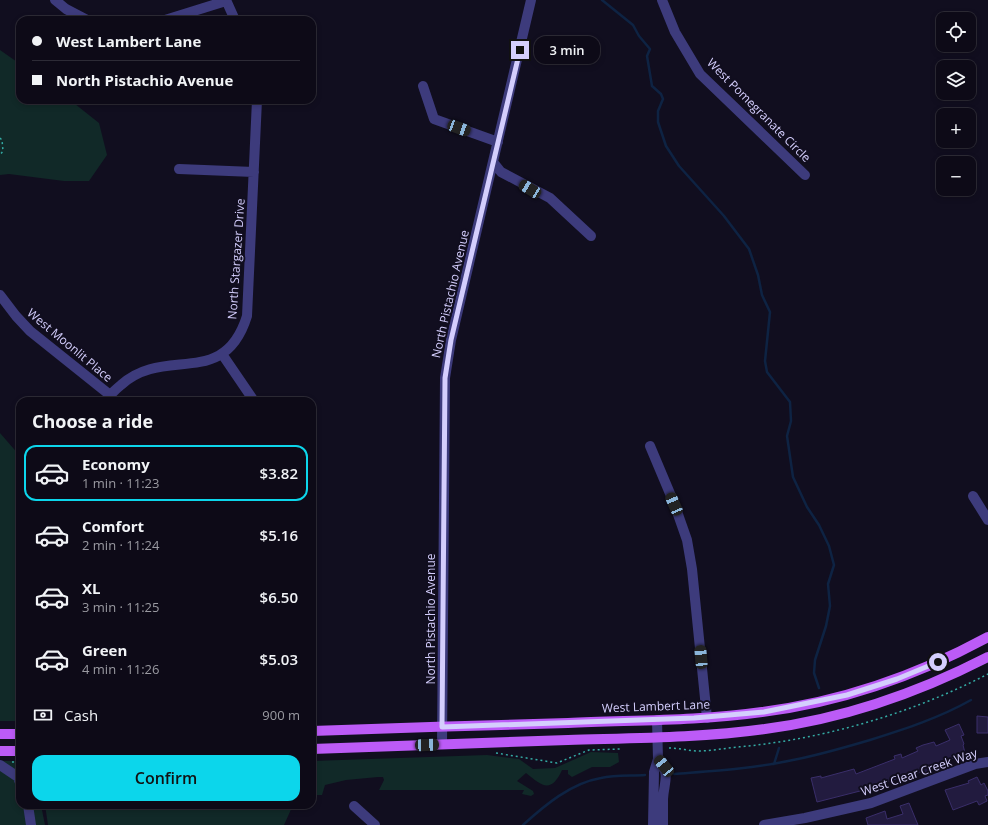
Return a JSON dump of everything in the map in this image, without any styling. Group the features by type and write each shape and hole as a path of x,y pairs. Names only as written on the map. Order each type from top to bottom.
{"main road":[{"name":"West Lambert Lane","path":"316,731 707,718 764,712 847,695 919,670 988,637"},
{"path":"316,749 739,733 824,719 903,695 946,678 988,657"},
{"path":"0,734 16,734"},
{"path":"0,751 16,751"}],"street":[{"path":"55,0 66,9 79,16"},
{"path":"177,16 226,0 233,16"},
{"name":"North Pistachio Avenue","path":"442,744 445,378 451,340 531,0"},
{"name":"West Pomegranate Circle","path":"662,0 675,32 700,74 805,175"},
{"path":"423,86 434,119 498,142"},
{"name":"North Stargazer Drive","path":"109,397 126,380 140,372 157,366 195,364 210,361 222,354 239,336 247,316 257,104"},
{"path":"493,162 501,172 550,198 591,236"},
{"path":"179,169 254,172"},
{"name":"West Moonlit Place","path":"0,295 30,331 107,397"},
{"path":"222,354 251,397"},
{"path":"650,446 687,540 692,569 707,718"},
{"path":"973,496 988,520"},
{"path":"654,825 654,772 658,759 657,720"},
{"path":"658,759 664,766 666,775 663,798 663,825"},
{"name":"West Clear Creek Way","path":"764,825 806,822 871,803 975,764 988,762"},
{"path":"0,765 16,776"},
{"path":"354,806 375,825"},
{"path":"29,809 31,825"}],"path":[{"path":"0,138 2,140 3,151 0,155"},
{"path":"669,748 677,748"},
{"path":"490,753 557,763 589,750 628,749"}],"green space":[{"path":"0,50 16,61 16,104 75,104 99,123 107,155 89,181 64,181 9,174 0,175"},
{"path":"0,433 16,451 16,721 0,721"},
{"path":"591,752 618,753 619,762 610,767 592,767 572,777 568,774 568,770 562,770 558,778 550,785 542,784 526,773 517,781 533,791 534,794 531,796 522,794 524,790 379,790 384,780 383,777 346,780 325,785 322,795 316,795 316,761 487,755 519,759 533,769 555,768"},
{"path":"0,761 16,761 16,809 42,809 45,825 0,825"},
{"path":"46,809 291,809 284,825 48,825"}],"building":[{"path":"977,716 988,717 988,733 977,733"},
{"path":"959,724 964,735 961,736 965,753 923,773 922,771 913,775 913,773 860,791 817,802 811,778 821,776 821,778 854,769 856,774 895,759 894,756 901,754 902,758 918,751 916,748 923,745 934,742 936,746 950,740 945,730"},
{"path":"977,777 981,785 984,783 988,791 988,795 985,796 987,801 979,805 977,801 953,810 945,790 969,783 968,781"},
{"path":"909,803 918,825 868,825 866,818 885,811 887,819 903,814 900,806"}],"waterway":[{"path":"602,0 633,25 639,36 650,49 647,56 652,86 661,94 663,99 658,111 658,122 666,146 679,166 724,216 749,249 758,275 762,295 770,312 765,361 767,372 790,402 791,421 787,436 793,477 807,507 819,525 829,546 834,565 828,584 830,606 826,626 815,660 814,673 819,688"},
{"path":"674,774 760,766 819,754 870,740 909,727 934,718 971,700"},
{"path":"774,764 779,748"},
{"path":"523,825 549,803 579,785 606,777 645,775"}],"route":[{"path":"520,50 451,340 445,378 443,455 442,727 657,720 764,712 820,702 847,695 897,679 938,662"}]}
